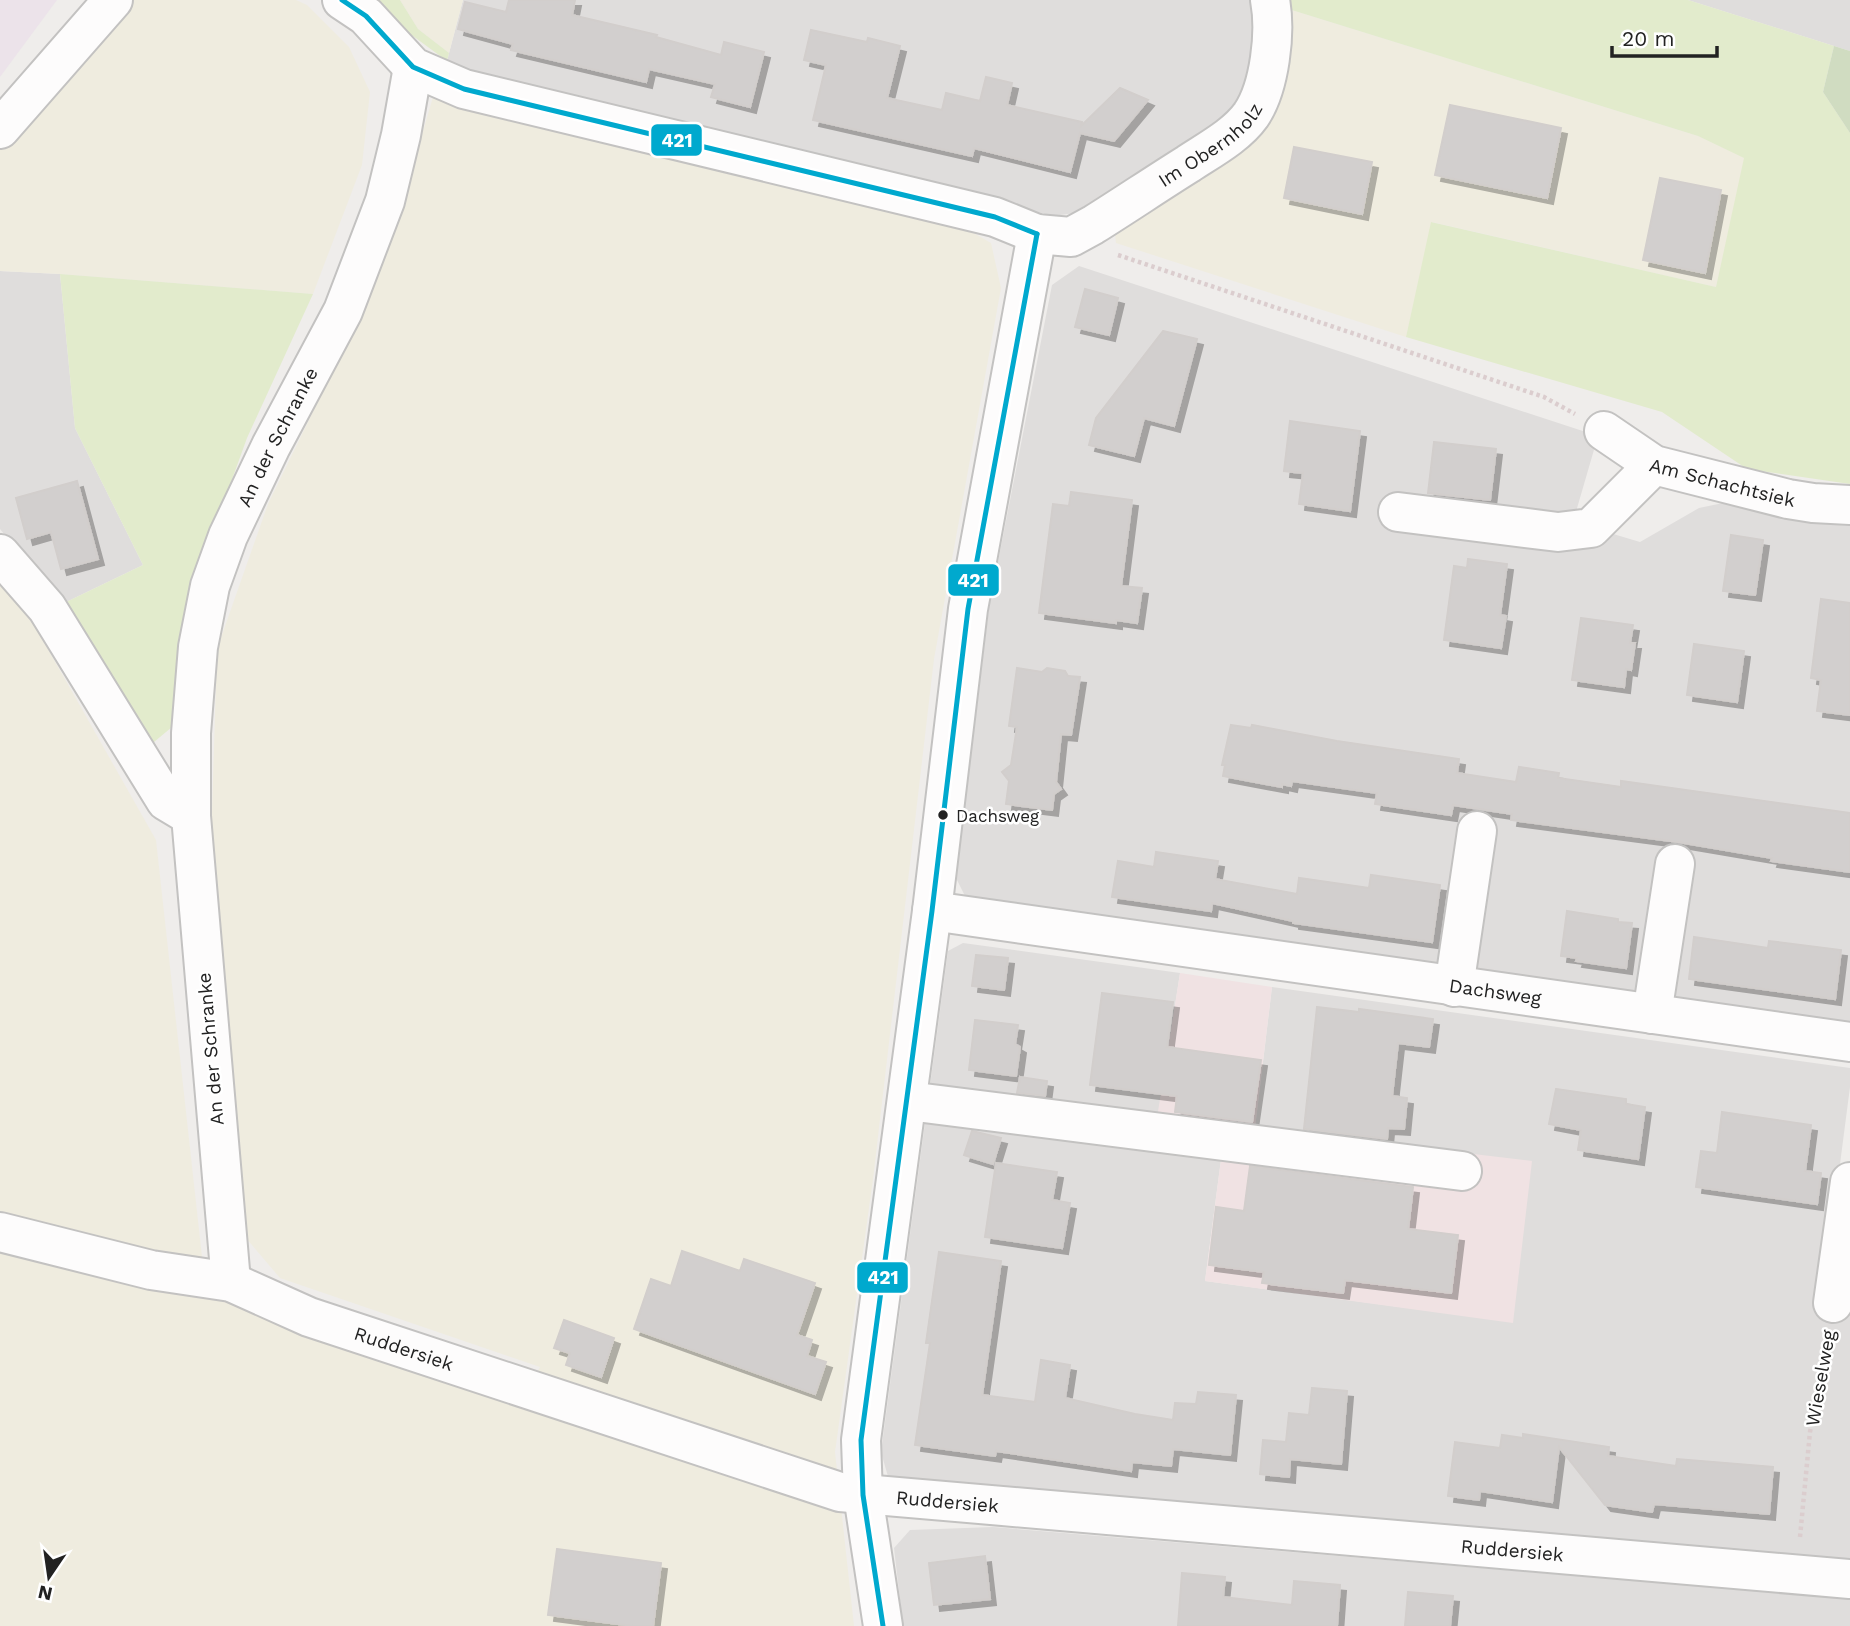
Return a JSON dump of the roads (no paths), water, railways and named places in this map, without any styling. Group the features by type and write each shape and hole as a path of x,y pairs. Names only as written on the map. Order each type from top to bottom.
{"street":[{"path":"0,130 113,0"},
{"path":"342,0 366,16 413,67 464,89 995,217 1054,236 968,609 908,1101 862,1440 863,1495 883,1626"},
{"name":"Im Obernholz","path":"1054,236 1093,225 1228,137 1251,114 1262,91 1270,57 1270,0"},
{"name":"An der Schranke","path":"231,1282 191,816 191,733 198,647 210,586 229,536 271,446 344,311 385,201 401,135 413,67"},
{"name":"Am Schachtsiek","path":"1604,431 1654,465 1788,499 1850,505"},
{"path":"1398,512 1558,532 1591,528 1654,465"},
{"path":"0,554 47,608 166,801 191,816"},
{"path":"1454,987 1477,831"},
{"path":"1652,1014 1675,864"},
{"name":"Dachsweg","path":"932,911 1850,1042"},
{"path":"908,1101 1462,1171"},
{"name":"Wieselweg","path":"1833,1303 1850,1182"},
{"name":"Ruddersiek","path":"0,1232 151,1270 231,1282 309,1317 841,1492 1850,1579"}],"place":[{"name":"Dachsweg","path":"943,815"}]}
